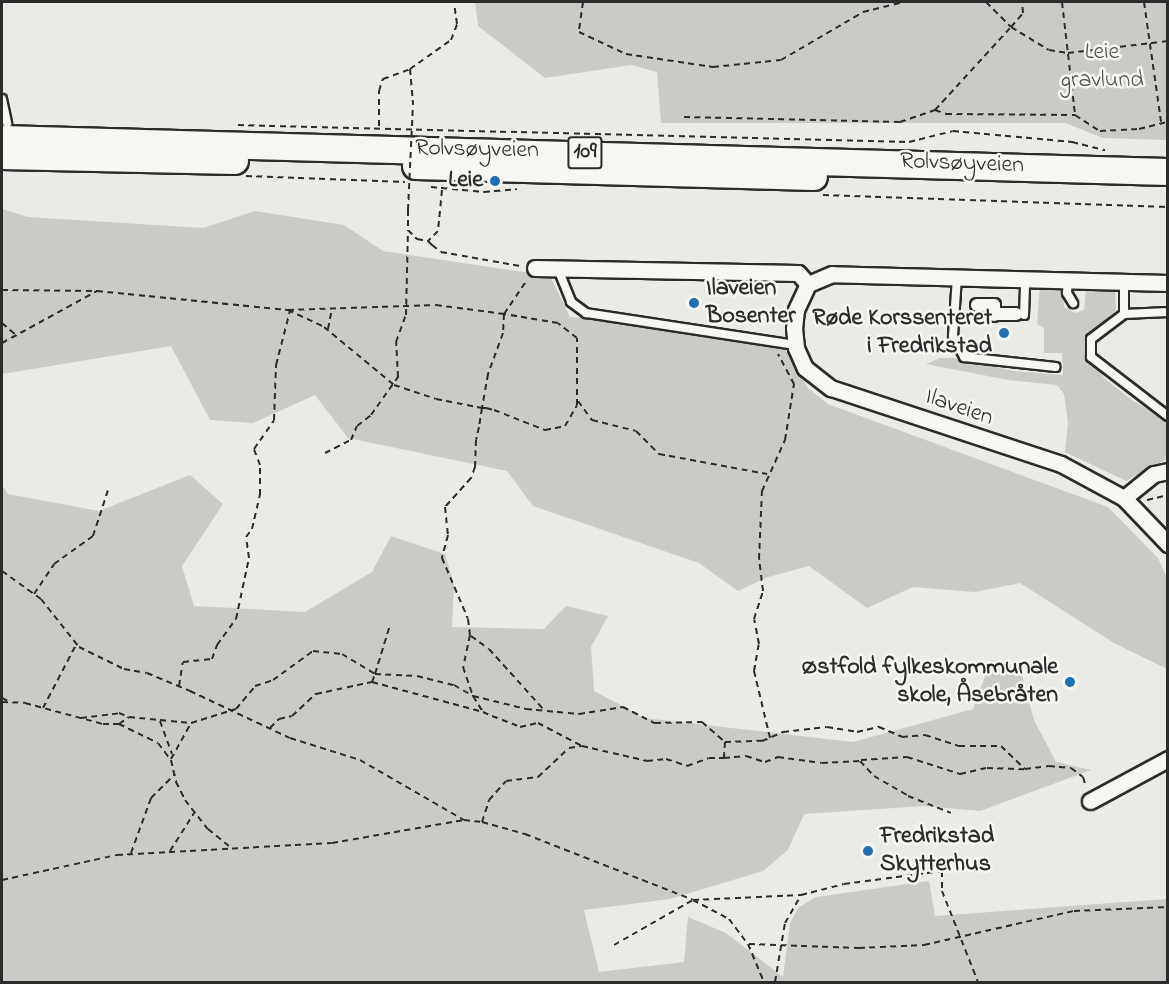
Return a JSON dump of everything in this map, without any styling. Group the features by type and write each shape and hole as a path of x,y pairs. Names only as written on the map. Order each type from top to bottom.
{"main road":[{"name":"Rolvsøyveien","path":"4,131 1167,172"},
{"name":"Rolvsøyveien","path":"2,156 1167,188"}],"street":[{"path":"535,268 798,273 808,284 832,274 1167,283"},
{"name":"Ilaveien","path":"808,284 796,310 795,345 805,369 831,388 1061,464 1124,498 1138,510 1167,544"},
{"path":"977,305 994,305 994,314 1020,315"},
{"path":"1124,498 1154,474 1167,471"},
{"path":"1088,795 1167,759"}],"lane":[{"path":"2,99 4,131"},
{"path":"558,269 571,302 586,313 729,338 795,345"},
{"path":"957,277 953,336 964,357 1055,367"},
{"path":"1020,315 1025,278"},
{"path":"1068,279 1067,293 1073,303"},
{"path":"1124,281 1124,314"},
{"path":"1167,312 1124,314 1091,339 1091,357 1167,416"}],"path":[{"path":"379,126 379,91 383,79 410,69 456,32 454,2"},
{"path":"583,2 579,32 626,54 713,67 780,60 863,12 904,2"},
{"path":"986,2 1011,27 1035,45 1068,53 1167,41"},
{"path":"684,117 900,122 934,110 1023,13 1022,2"},
{"path":"1062,2 1075,115"},
{"path":"1144,2 1161,122"},
{"path":"325,453 351,440 357,426 371,415 393,384 398,371 396,342 407,308 408,210 413,105 410,69"},
{"path":"934,110 946,114 1075,115 1100,130 1139,129 1167,122"},
{"path":"235,125 379,126 909,142 953,131 1072,142 1109,151"},
{"path":"428,241 438,231 442,190"},
{"path":"408,230 417,239 428,241 441,252 535,268 504,314 503,333 488,374 473,472 445,507 448,535 442,558 468,619 470,635 463,667 473,696 483,712"},
{"path":"2,290 97,291 289,311 463,306 558,323 577,338 578,401 571,420 552,430 535,428 482,408 429,398 393,384 328,330 289,311"},
{"path":"2,343 97,291"},
{"path":"328,330 332,309"},
{"path":"179,686 183,662 212,659 217,645 237,619 249,558 246,537 252,529 260,495 260,465 254,449 274,420 276,365 289,311"},
{"path":"2,323 16,335"},
{"path":"770,738 754,667 759,644 755,608 763,591 759,514 768,474 784,440 794,384 771,341"},
{"path":"578,401 592,420 636,431 659,454 768,474"},
{"path":"34,594 54,564 93,536 108,490"},
{"path":"1138,510 1148,500 1167,495"},
{"path":"2,571 34,594 77,644 124,669 179,686 270,728 360,760 464,820"},
{"path":"372,682 390,625"},
{"path":"470,635 489,649 546,712"},
{"path":"43,708 62,678 77,644"},
{"path":"80,718 119,713 129,717 191,723 244,704 255,686 273,680 314,651 342,654 375,674 421,676 454,685 473,696 546,712 579,714 623,707 655,723 702,722 724,742 770,738 827,727 857,732 881,728 902,737 925,735 959,746 1001,746 1025,769"},
{"path":"270,728 279,720 292,716 316,694 372,682 483,712 520,727 538,723 582,746 647,761 666,759 687,766 709,758 746,756 765,762 778,757 822,763 907,757 960,774 987,768 1025,769 1049,766 1071,768 1083,777 1088,795"},
{"path":"2,698 11,702"},
{"path":"2,702 119,724 158,743 171,760 178,788 194,813 230,846"},
{"path":"119,724 129,717"},
{"path":"160,721 172,754"},
{"path":"171,760 172,754 191,723"},
{"path":"724,742 724,758"},
{"path":"482,822 489,800 506,781 538,777 569,748 582,746"},
{"path":"860,761 874,776 908,796 951,813"},
{"path":"130,854 151,798 175,774"},
{"path":"169,852 194,813"},
{"path":"2,880 130,854 230,846 332,843 464,820 482,822 525,834 693,900 729,919 748,944 764,982"},
{"path":"614,945 693,900 801,895 844,884 942,871 942,891 962,934 978,982"},
{"path":"775,982 780,945 789,912 801,895"},
{"path":"748,944 924,945 962,934 1074,911 1167,907"}],"green space":[{"name":"Leie gravlund","path":"475,2 1167,2 1167,140 1103,138 1065,123 661,123 657,72 631,65 545,78 478,26"},
{"path":"2,209 28,217 203,228 255,211 344,225 383,251 550,276 570,317 780,340 808,388 828,404 1108,507 1158,558 1167,578 1167,669 1114,643 1020,583 975,592 913,587 867,608 809,566 768,577 738,591 699,563 533,506 507,471 348,438 315,395 253,423 210,420 171,346 2,374"},
{"path":"1040,285 1063,287 1064,307 1075,313 1084,310 1086,290 1115,290 1116,310 1092,333 1087,341 1088,357 1104,378 1133,401 1167,420 1167,459 1126,481 1065,452 1068,423 1064,394 1057,385 1008,380 926,364 940,358 954,358 1013,371 1063,375 1062,353 1044,353 1044,328 1037,324"},
{"path":"190,475 223,504 182,566 194,606 305,612 372,572 391,536 445,554 454,585 452,627 544,629 566,606 608,616 591,647 594,691 645,718 853,742 973,709 991,660 1020,668 1034,720 1056,762 1091,770 980,811 924,806 804,814 788,850 763,871 670,899 584,910 599,972 684,962 688,917 726,933 783,977 790,923 798,908 816,897 929,881 935,916 1167,899 1167,982 2,982 2,485 8,494 99,511"}],"place":[{"name":"Leie","path":"495,181"},
{"name":"Ilaveien Bosenter","path":"694,303"},
{"name":"Røde Korssenteret i Fredrikstad","path":"1004,333"},
{"name":"Østfold fylkeskommunale skole, Åsebråten","path":"1070,682"},
{"name":"Fredrikstad Skytterhus","path":"868,851"}]}
